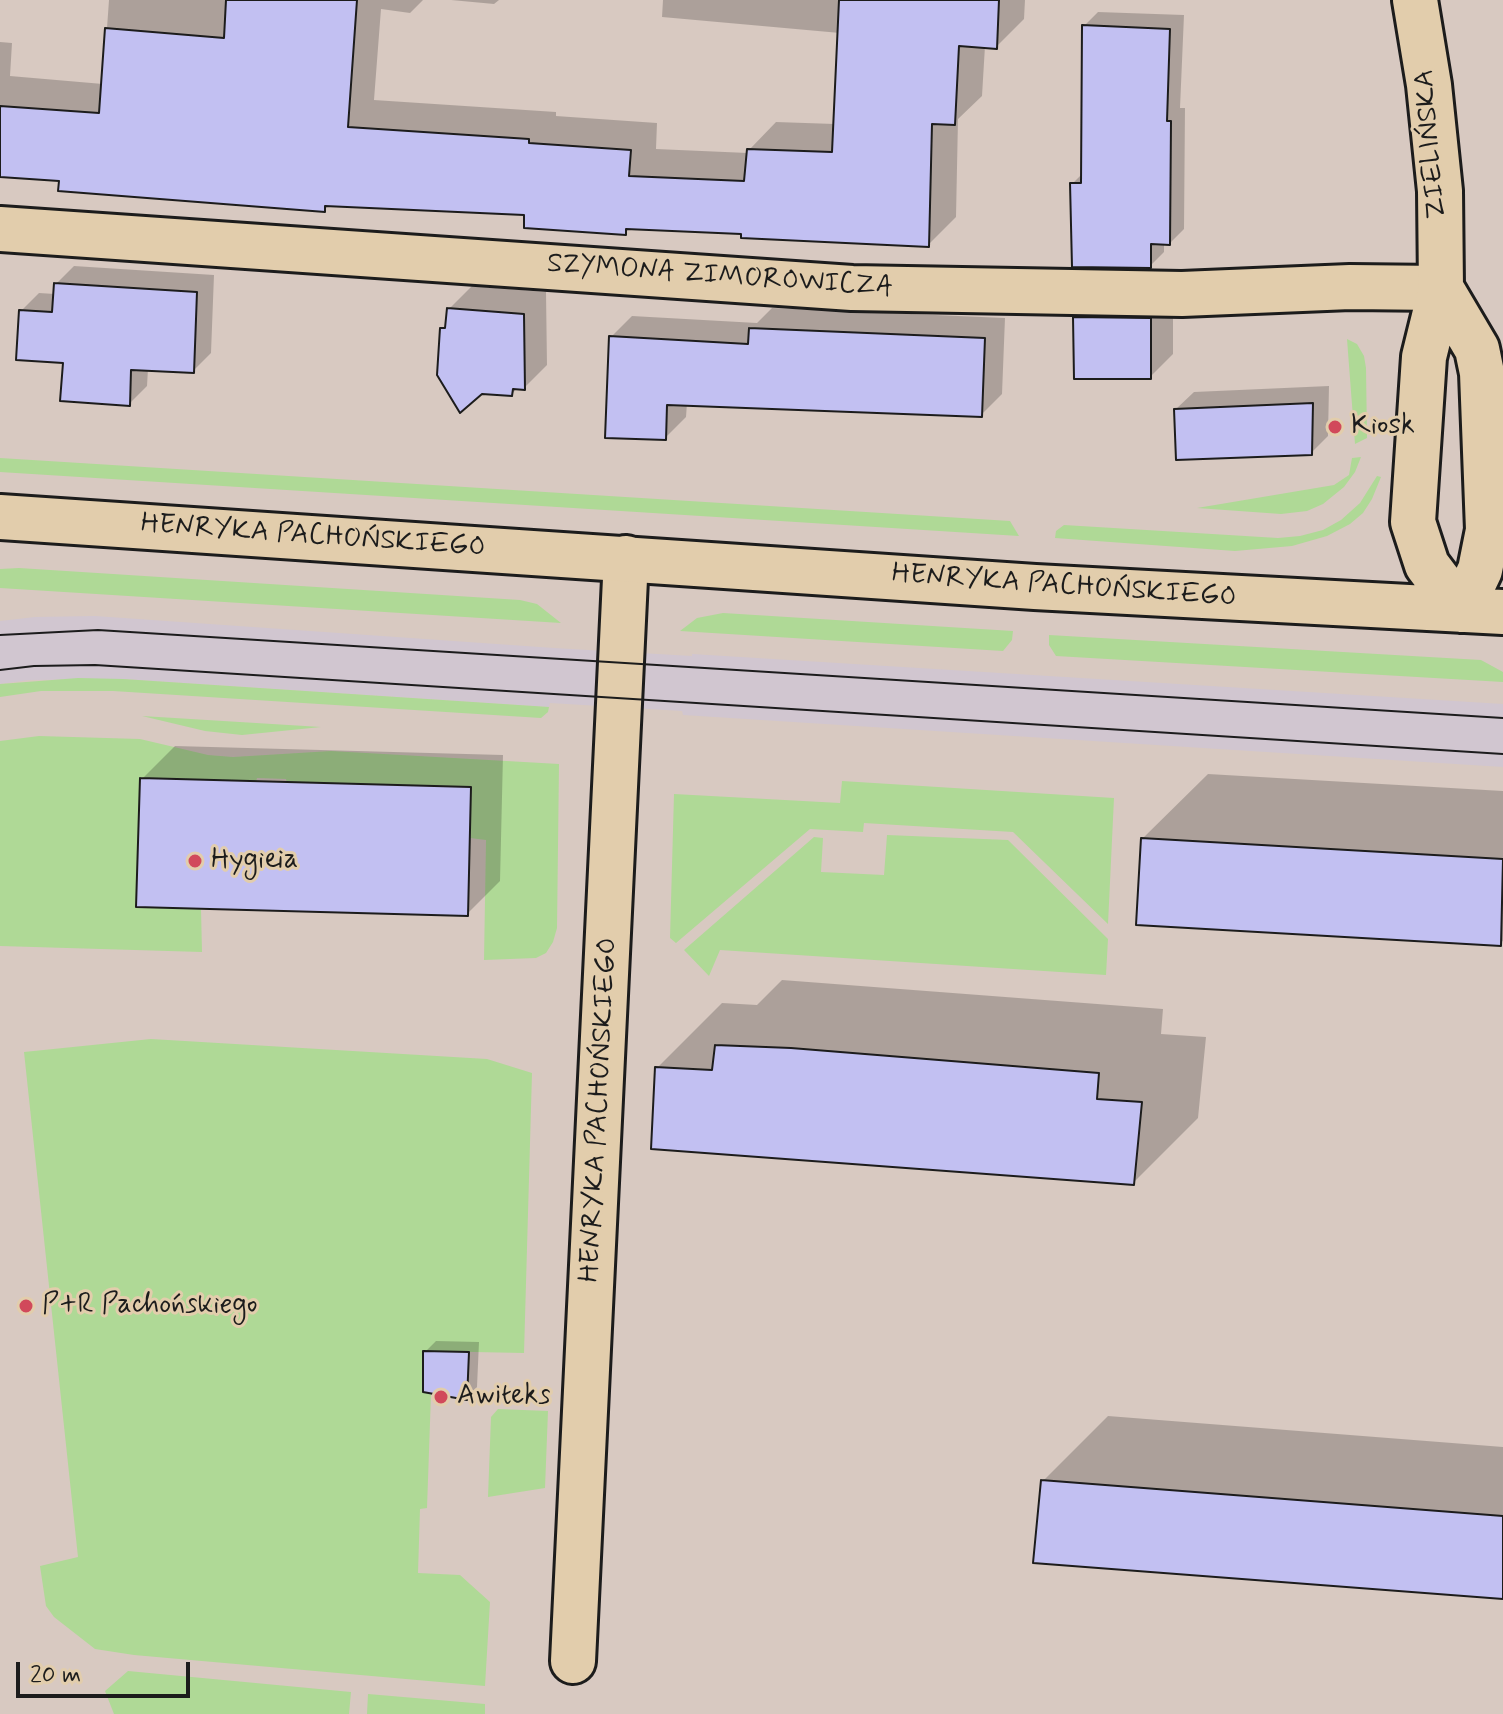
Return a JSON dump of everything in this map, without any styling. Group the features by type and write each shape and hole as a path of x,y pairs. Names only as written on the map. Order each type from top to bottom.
{"street":[{"name":"ZIELIŃSKA","path":"1415,0 1429,85 1440,191 1441,288 1424,357 1413,522 1427,565 1482,611"},
{"name":"SZYMONA ZIMOROWICZA","path":"0,229 852,288 1182,294 1350,287 1441,288"},
{"name":"ZIELIŃSKA","path":"1441,288 1477,349 1482,373 1488,530 1480,570 1482,611"},
{"name":"HENRYKA PACHOŃSKIEGO","path":"0,517 1035,587 1482,611"},
{"name":"HENRYKA PACHOŃSKIEGO","path":"573,1661 626,558"}],"shaded area":[{"path":"95,616 554,648 1503,704 1503,767 683,715 682,711 550,703 549,707 123,679 29,680 0,684 0,621"}],"green space":[{"path":"1347,339 1357,344 1366,368 1367,438 1355,444"},
{"path":"1361,457 1344,487 1323,504 1307,511 1281,514 1197,508 1334,485 1349,475 1352,458"},
{"path":"0,458 1010,521 1019,536 0,472"},
{"path":"1377,476 1381,477 1372,499 1363,513 1350,524 1327,536 1292,546 1235,551 1055,538 1056,531 1064,525 1278,538 1300,536 1323,530 1341,520 1360,503"},
{"path":"0,569 520,600 537,604 561,623 0,588"},
{"path":"723,613 1013,631 1012,640 1003,651 680,631 697,618"},
{"path":"1049,635 1481,660 1503,672 1503,682 1056,656 1049,645"},
{"path":"78,678 549,707 541,718 113,691 41,691 0,697 0,684"},
{"path":"142,716 321,727 242,735 205,731"},
{"path":"39,736 140,739 208,755 233,757 331,751 559,764 557,928 553,942 546,953 536,958 484,960 486,840 470,838 471,787 287,783 286,779 257,778 136,907 201,909 202,952 0,946 0,741"},
{"path":"842,781 1114,798 1108,924 1013,832 864,823 863,832 810,829 676,943 670,938 674,794 840,803"},
{"path":"887,835 1008,840 1108,939 1106,975 720,950 709,976 684,950 814,837 823,838 821,872 884,875"},
{"path":"151,1039 487,1059 532,1073 524,1353 423,1351 423,1392 431,1394 427,1508 420,1509 418,1573 460,1575 490,1602 485,1686 95,1649 54,1617 46,1606 40,1566 78,1557 24,1052"},
{"path":"498,1409 548,1411 545,1488 488,1497 491,1417"},
{"path":"128,1671 351,1692 349,1714 114,1714 105,1691"},
{"path":"368,1694 485,1704 485,1714 367,1714"}],"building":[{"path":"226,0 357,0 348,127 529,139 529,143 631,150 629,176 744,181 747,149 832,152 839,0 999,0 997,49 959,46 955,125 932,124 929,247 741,238 741,234 626,229 626,235 524,228 524,215 325,206 325,212 58,191 59,181 0,177 0,106 99,113 105,28 224,38"},
{"path":"1082,25 1170,29 1167,121 1171,121 1170,245 1151,244 1151,268 1072,267 1070,183 1081,183"},
{"path":"54,283 197,292 194,373 131,370 130,406 60,401 63,363 16,360 19,310 52,312"},
{"path":"447,308 524,314 525,390 513,389 512,396 482,394 460,413 437,375 440,328 445,328"},
{"path":"1073,317 1151,318 1151,379 1074,379"},
{"path":"749,328 985,338 982,417 667,405 666,440 605,438 609,336 748,344"},
{"path":"1313,403 1312,455 1176,460 1174,409"},
{"path":"140,778 471,787 468,916 136,907"},
{"path":"1141,838 1503,859 1501,946 1136,925"},
{"path":"715,1045 791,1048 1099,1073 1097,1099 1142,1102 1134,1185 651,1149 655,1067 712,1070"},
{"path":"423,1351 469,1352 467,1400 423,1392"},
{"path":"1041,1480 1503,1516 1503,1599 1033,1563"}],"tram line":[{"path":"0,635 98,630 1503,718"},
{"path":"0,670 95,665 1503,754"}],"place":[{"name":"Kiosk","path":"1335,427"},
{"name":"Hygieia","path":"195,861"},
{"name":"P+R Pachońskiego","path":"26,1306"},
{"name":"Awiteks","path":"441,1397"}]}
